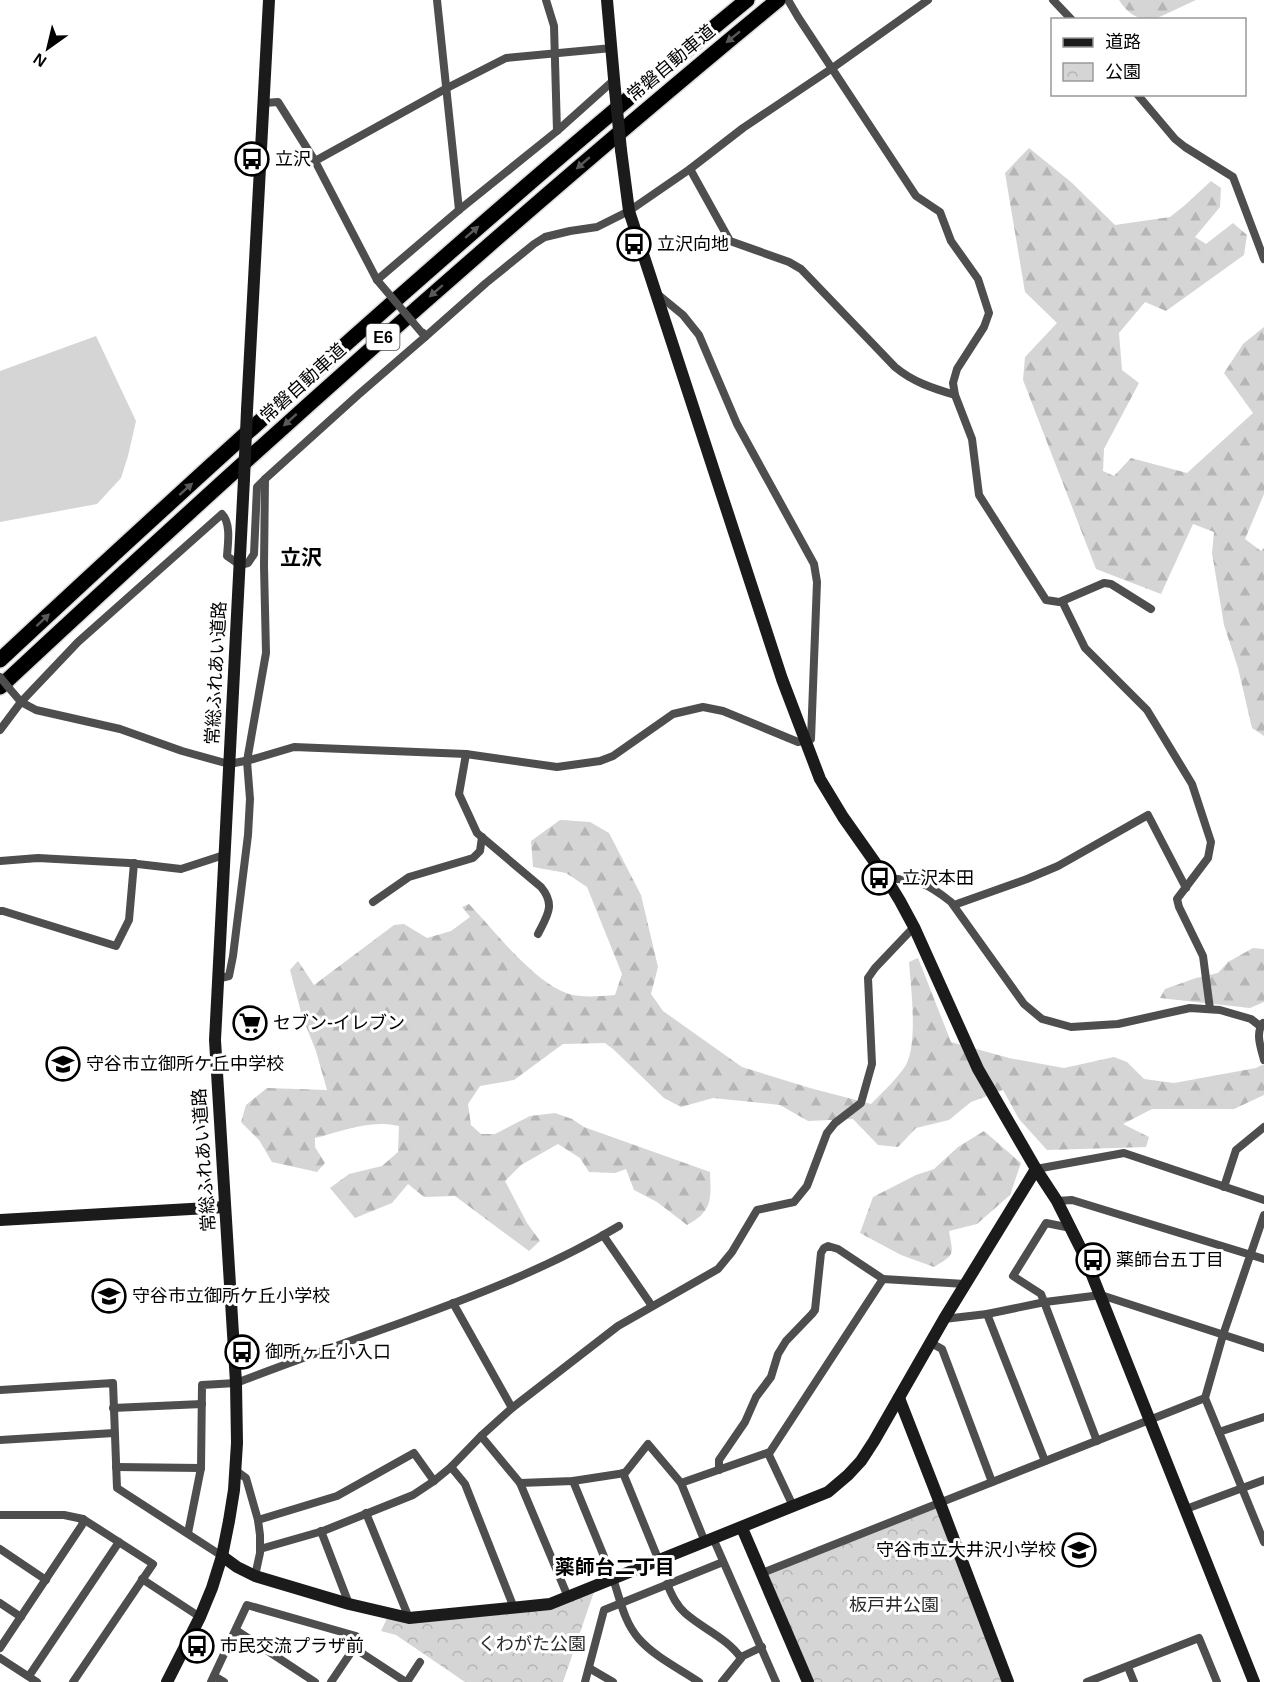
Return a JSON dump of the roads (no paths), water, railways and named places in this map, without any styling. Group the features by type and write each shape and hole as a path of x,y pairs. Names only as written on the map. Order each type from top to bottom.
{"highway":[{"name":"常磐自動車道","path":"0,660 305,380 626,100 747,0"},
{"name":"常磐自動車道","path":"5,687 310,402 638,116 778,0"}],"street":[{"path":"268,0 264,102 278,102 315,161 377,280 424,335"},
{"path":"437,0 459,210"},
{"path":"546,0 554,26 557,131"},
{"path":"607,0 629,211 782,679 818,774 830,796 886,878 914,927 978,1069 1070,1226 1101,1295 1254,1682"},
{"path":"788,0 916,196 940,212 951,241 978,279 989,313 984,327 957,369 952,383 972,440 979,495 1046,600 1062,601 1104,583 1111,584 1151,609"},
{"path":"0,730 21,702 78,642 222,514 226,518 227,556 240,565 248,563 254,554 257,487 424,335 534,244 545,237 597,227 629,211 690,169 743,128 928,0"},
{"path":"1053,0 1070,18"},
{"path":"315,161 506,58 612,48"},
{"path":"377,280 459,210 615,85"},
{"path":"1139,96 1175,139 1233,177 1264,259"},
{"name":"常総ふれあい道路","path":"167,1682 212,1588 222,1556 236,1470 236,1383 215,1040 264,102"},
{"path":"690,169 730,241 789,262 801,270 908,378 955,395"},
{"path":"0,677 5,687 21,702 36,710 120,729 182,751 229,764 294,747 466,753 557,767 600,761 613,756 673,714 703,707 723,711 798,742 811,739 817,582 814,564 737,424 699,334 683,315 656,292"},
{"path":"217,979 229,976 233,956 248,835 250,798 247,761 266,654 265,479"},
{"path":"1062,601 1085,648 1147,710 1192,784 1211,842 1208,858 1177,899 1203,956 1210,1010"},
{"path":"466,753 459,794 477,833 541,887 548,896 549,906 546,917 537,934"},
{"path":"954,905 1058,866 1148,814 1186,888"},
{"path":"373,902 409,877 473,858 480,851 482,837"},
{"path":"0,861 38,858 134,863 181,869 224,855"},
{"path":"0,911 116,946 129,920 134,863"},
{"path":"886,878 915,880 935,889 954,905 1024,1004 1042,1019 1071,1027 1118,1024 1190,1008 1220,1010 1262,1024 1259,1037 1264,1060"},
{"path":"260,1549 321,1531 413,1495 452,1467 512,1408 618,1326 718,1269 732,1252 757,1210 794,1202 807,1186 827,1133 861,1103 872,1064 868,978 914,927"},
{"path":"1224,1187 1236,1150 1264,1127"},
{"path":"0,1390 113,1383 117,1488 237,1567 255,1576 349,1604 409,1618 550,1604 742,1528 828,1491 848,1475 861,1461 874,1441 944,1319 1036,1169 1124,1153 1264,1200"},
{"path":"1057,1202 1072,1200 1264,1259"},
{"path":"0,1220 225,1207"},
{"path":"1264,1215 1223,1335 1205,1398 1264,1542"},
{"path":"1070,1226 1046,1223 1013,1276 1041,1294 1097,1441"},
{"path":"188,1533 201,1468 202,1385 236,1383 453,1303 522,1276 619,1226"},
{"path":"603,1235 652,1306"},
{"path":"719,1470 719,1460 745,1422 756,1397 771,1377 778,1354 786,1341 815,1310 821,1253 824,1248 828,1246 838,1249 883,1279 965,1284"},
{"path":"681,1482 768,1453 883,1279"},
{"path":"944,1319 1101,1295 1264,1348"},
{"path":"453,1303 512,1408"},
{"path":"987,1314 1045,1461"},
{"path":"931,1343 942,1349 992,1482"},
{"path":"899,1398 1008,1682"},
{"path":"762,1573 1205,1398"},
{"path":"113,1408 202,1404"},
{"path":"1219,1432 1264,1417"},
{"path":"0,1440 114,1433"},
{"path":"481,1436 520,1483 568,1597"},
{"path":"520,1483 573,1481 625,1473 648,1444 681,1482 709,1540 723,1562 776,1682"},
{"path":"258,1520 337,1496 414,1453 434,1481"},
{"path":"768,1453 793,1506"},
{"path":"116,1467 201,1468"},
{"path":"452,1467 465,1484 514,1608"},
{"path":"236,1470 246,1478 258,1520 260,1549 255,1576"},
{"path":"623,1473 659,1561"},
{"path":"1185,1509 1264,1480"},
{"path":"573,1481 629,1623 640,1639 660,1656 699,1682"},
{"path":"366,1513 409,1618"},
{"path":"0,1515 64,1515 83,1519 153,1564 73,1682"},
{"path":"0,1648 82,1525 83,1519"},
{"path":"742,1528 808,1682"},
{"path":"321,1531 349,1604"},
{"path":"29,1676 119,1542"},
{"path":"0,1549 46,1580"},
{"path":"585,1682 604,1610 723,1562"},
{"path":"142,1579 200,1617"},
{"path":"667,1584 675,1601 684,1612 734,1647 741,1658"},
{"path":"0,1604 21,1617"},
{"path":"224,1682 213,1679 247,1605 356,1636 354,1648 331,1682"},
{"path":"236,1630 315,1682"},
{"path":"1087,1682 1199,1638 1217,1682"},
{"path":"722,1682 743,1656 762,1647"},
{"path":"354,1648 406,1682 420,1662"},
{"path":"0,1658 37,1682"},
{"path":"1128,1667 1134,1682"},
{"path":"589,1668 613,1682"}],"place":[{"name":"立沢","path":"252,159"},
{"name":"立沢向地","path":"634,244"},
{"name":"立沢本田","path":"879,878"},
{"name":"セブン-イレブン","path":"250,1023"},
{"name":"守谷市立御所ケ丘中学校","path":"63,1064"},
{"name":"薬師台五丁目","path":"1093,1260"},
{"name":"守谷市立御所ケ丘小学校","path":"109,1296"},
{"name":"御所ヶ丘小入口","path":"242,1352"},
{"name":"守谷市立大井沢小学校","path":"1079,1550"},
{"name":"市民交流プラザ前","path":"197,1646"}],"district":[{"name":"立沢","path":"301,557"},
{"name":"薬師台二丁目","path":"615,1567"}],"park label":[{"name":"板戸井公園","path":"894,1605"},
{"name":"くわがた公園","path":"532,1644"}]}
